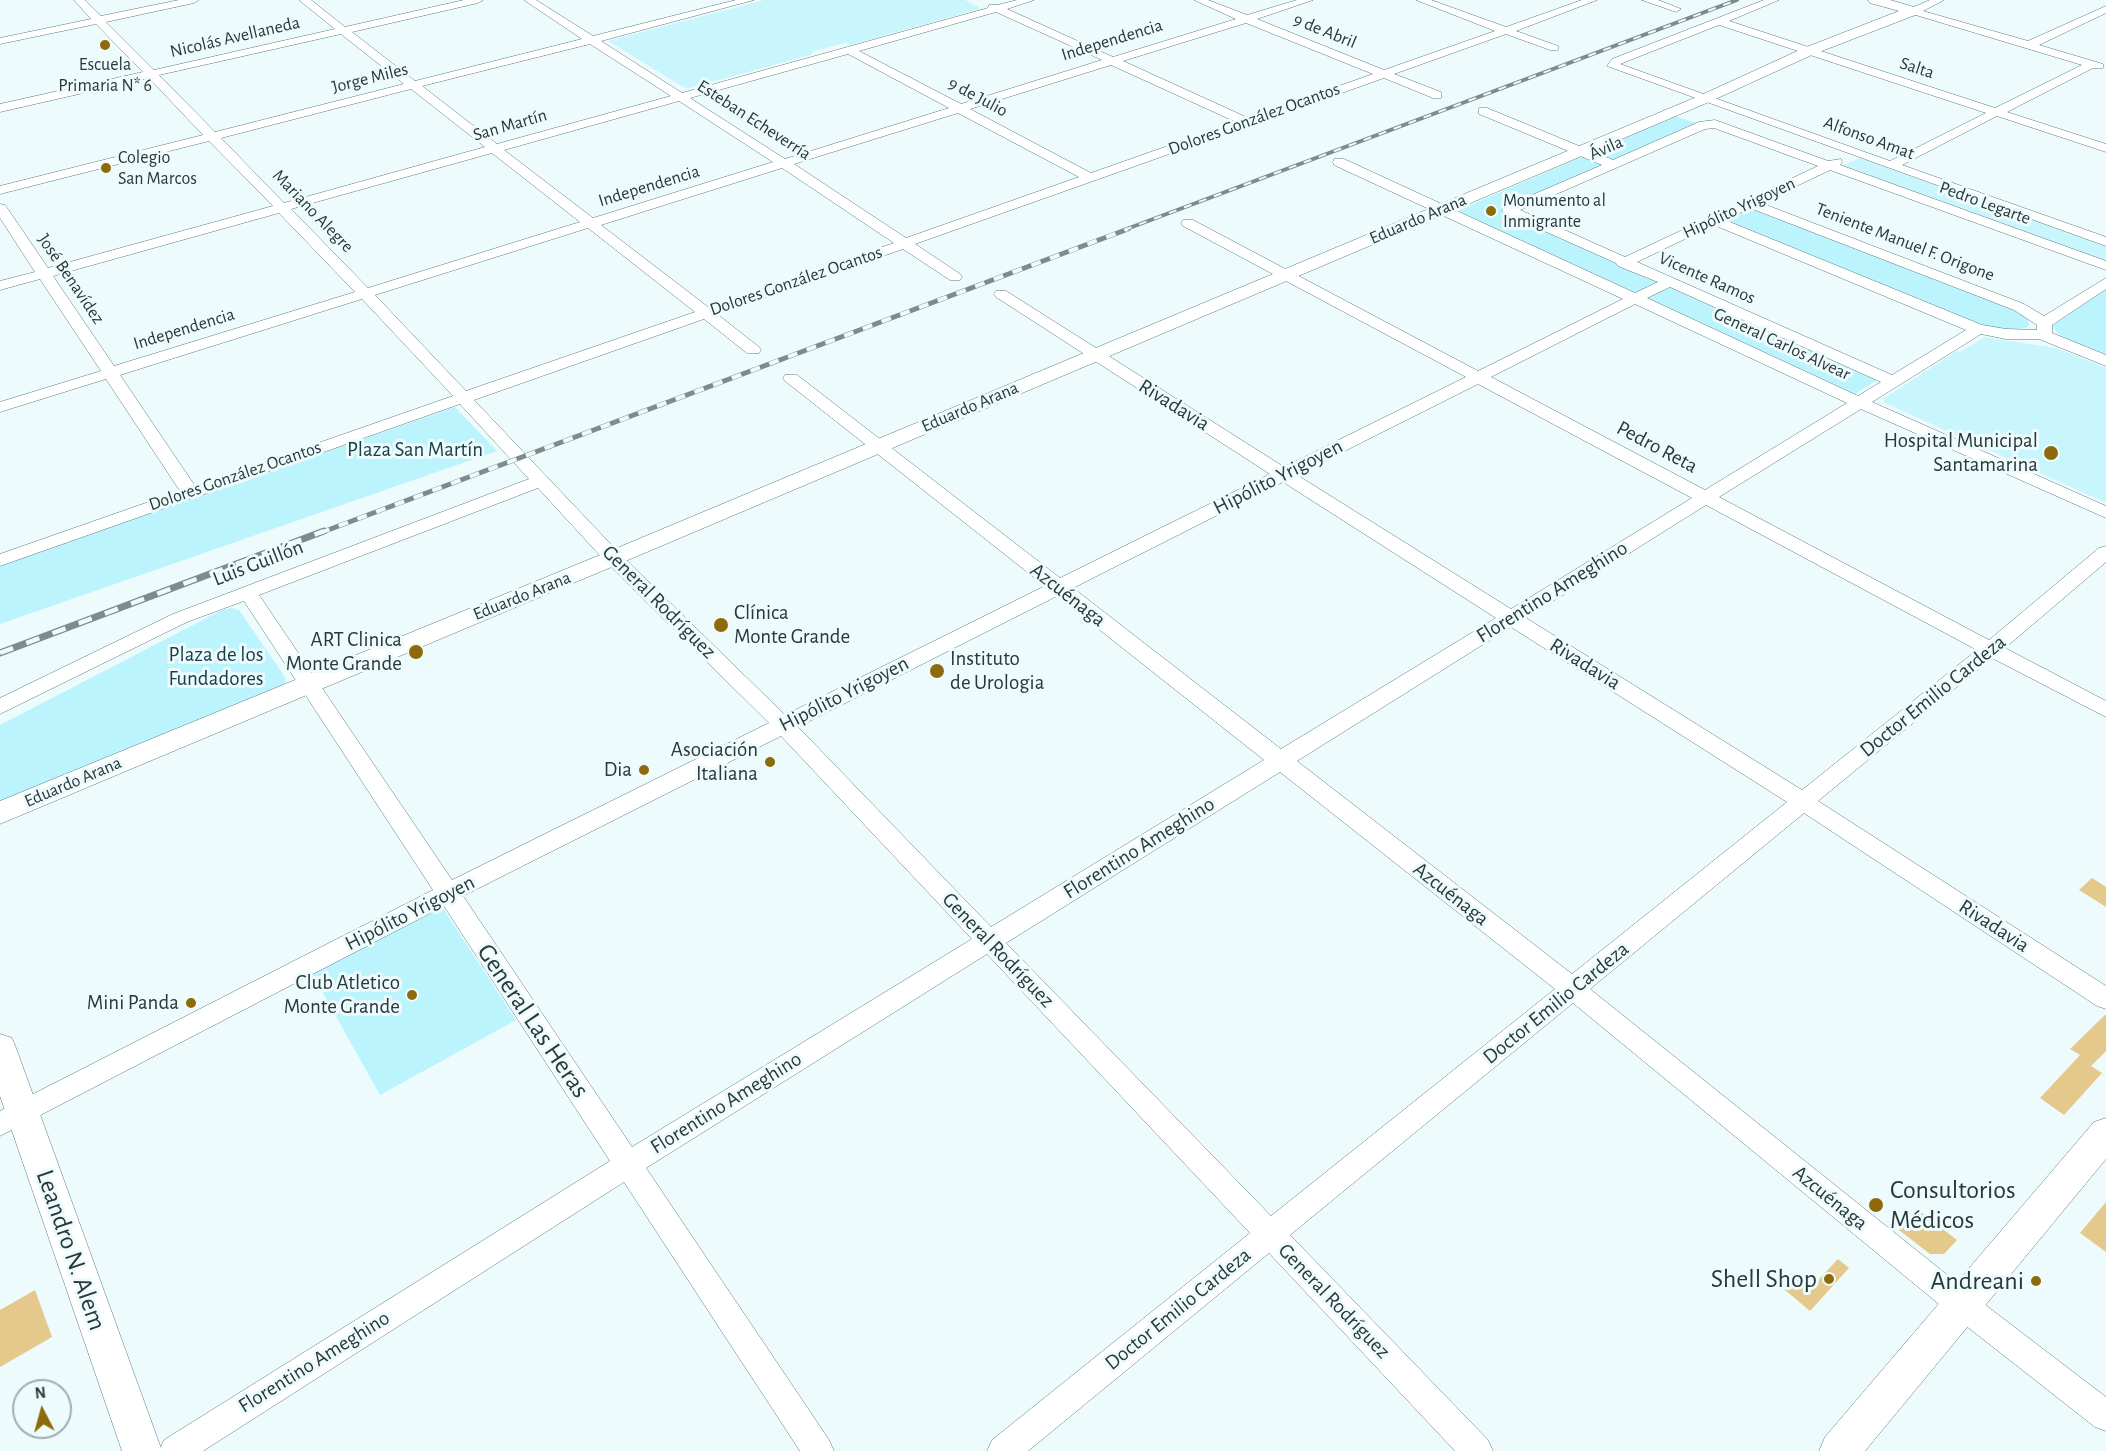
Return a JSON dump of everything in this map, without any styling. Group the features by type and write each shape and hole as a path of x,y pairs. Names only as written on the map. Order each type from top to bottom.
{"main road":[{"path":"1875,0 1912,11"},
{"name":"Eduardo Arana","path":"0,813 1284,276 1704,99 1809,51 1912,11"},
{"name":"Leandro N. Alem","path":"0,1048 11,1118 142,1451"},
{"path":"1839,1451 2106,1133"}],"street":[{"name":"Mariano Alegre","path":"79,0 365,293 514,455"},
{"path":"0,41 194,0"},
{"path":"304,0 492,149 593,224 753,350"},
{"name":"Nicolás Avellaneda","path":"0,108 478,0"},
{"name":"Esteban Echeverría","path":"529,0 785,164 955,277"},
{"name":"Jorge Miles","path":"0,190 749,0"},
{"path":"978,0 1247,122"},
{"name":"San Martín","path":"0,286 1029,0"},
{"name":"9 de Abril","path":"1199,0 1437,95"},
{"name":"Independencia","path":"0,406 593,224 1308,0"},
{"path":"1421,0 1554,48"},
{"name":"Dolores González Ocantos","path":"0,560 1592,0"},
{"path":"1647,0 1676,9"},
{"path":"1717,21 1774,0"},
{"name":"Eduardo Arana","path":"1912,11 1939,0"},
{"path":"2094,0 2106,3"},
{"path":"2029,45 2106,9"},
{"path":"1912,11 2106,68"},
{"name":"Salta","path":"1717,21 2106,148"},
{"name":"Alfonso Amat","path":"1717,21 1616,60 1613,66 2106,241"},
{"name":"9 de Julio","path":"849,50 1089,177"},
{"path":"1891,165 2092,64"},
{"path":"1483,111 1614,165"},
{"name":"Ávila","path":"1512,209 1704,125 1715,124"},
{"name":"Pedro Legarte","path":"1715,124 2106,266"},
{"name":"Hipólito Yrigoyen","path":"1623,263 1855,153"},
{"name":"General Carlos Alvear","path":"1339,162 1861,403 2106,513"},
{"name":"Teniente Manuel F. Origone","path":"1749,203 2019,307 2042,329 2106,360"},
{"name":"José Benavídez","path":"0,208 190,492"},
{"name":"Vicente Ramos","path":"1512,209 1511,212 1623,263 1893,381"},
{"path":"1713,220 1978,329 2006,334 2042,329 2106,282"},
{"name":"Pedro Reta","path":"1188,223 1284,276 2106,710"},
{"name":"Hipólito Yrigoyen","path":"11,1118 447,893 1668,282"},
{"name":"Rivadavia","path":"1001,294 1803,802 2106,999"},
{"name":"Florentino Ameghino","path":"174,1451 627,1164 1978,329"},
{"name":"Azcuénaga","path":"791,378 1573,989 1961,1304 2106,1416"},
{"name":"General Rodríguez","path":"514,455 613,558 783,725 1477,1451"},
{"name":"Luis Guillón","path":"0,707 180,618 540,481"},
{"name":"Doctor Emilio Cardeza","path":"1003,1451 1992,648 2106,552"},
{"name":"General Las Heras","path":"248,592 818,1451"}],"shaded area":[{"path":"764,0 965,0 979,9 850,45 846,43 814,51 810,55 690,88 685,88 608,41"},
{"path":"1860,158 2106,246 2106,264 1842,166"},
{"name":"Hospital Municipal Santamarina","path":"1985,337 2056,348 2106,368 2106,503 1885,403 1883,399 1957,351 1960,352"}],"green space":[{"path":"1675,116 1699,124 1503,212 1880,378 1855,394 1457,211"},
{"path":"1746,208 1753,208 2020,312 2028,318 2029,325 2026,328 2007,330 1979,324 1723,219"},
{"path":"2106,289 2106,355 2062,338 2052,326"},
{"name":"Plaza San Martín","path":"455,407 497,451 0,624 0,565"},
{"name":"Plaza de los Fundadores","path":"232,608 239,610 285,677 286,685 0,805 0,725 222,610"},
{"name":"Club Atletico Monte Grande","path":"440,904 516,1020 380,1095 310,970"}],"building":[{"path":"2092,878 2106,887 2106,907 2079,890"},
{"path":"2106,1014 2106,1051 2091,1066 2102,1073 2064,1115 2040,1098 2080,1055 2070,1049"},
{"path":"2106,1202 2106,1252 2080,1233"},
{"path":"1918,1210 1957,1240 1944,1254 1930,1254 1899,1230"},
{"name":"Shell Shop","path":"1838,1259 1849,1268 1810,1311 1779,1285 1790,1273 1810,1289"},
{"path":"35,1290 52,1337 0,1367 0,1310"}],"railway":[{"path":"1124,230 1737,0"},
{"path":"320,533 1128,229"},
{"path":"0,653 324,531"}],"place":[{"name":"Escuela Primaria N* 6","path":"105,45"},
{"name":"Colegio San Marcos","path":"106,168"},
{"name":"Monumento al Inmigrante","path":"1491,211"},
{"name":"Hospital Municipal Santamarina","path":"2051,453"},
{"name":"Clínica Monte Grande","path":"721,625"},
{"name":"ART Clinica Monte Grande","path":"416,652"},
{"name":"Instituto de Urologia","path":"937,671"},
{"name":"Asociación Italiana","path":"770,762"},
{"name":"Dia","path":"644,770"},
{"name":"Club Atletico Monte Grande","path":"412,995"},
{"name":"Mini Panda","path":"191,1003"},
{"name":"Consultorios Médicos","path":"1876,1205"},
{"name":"Shell Shop","path":"1829,1279"},
{"name":"Andreani","path":"2036,1281"}]}
